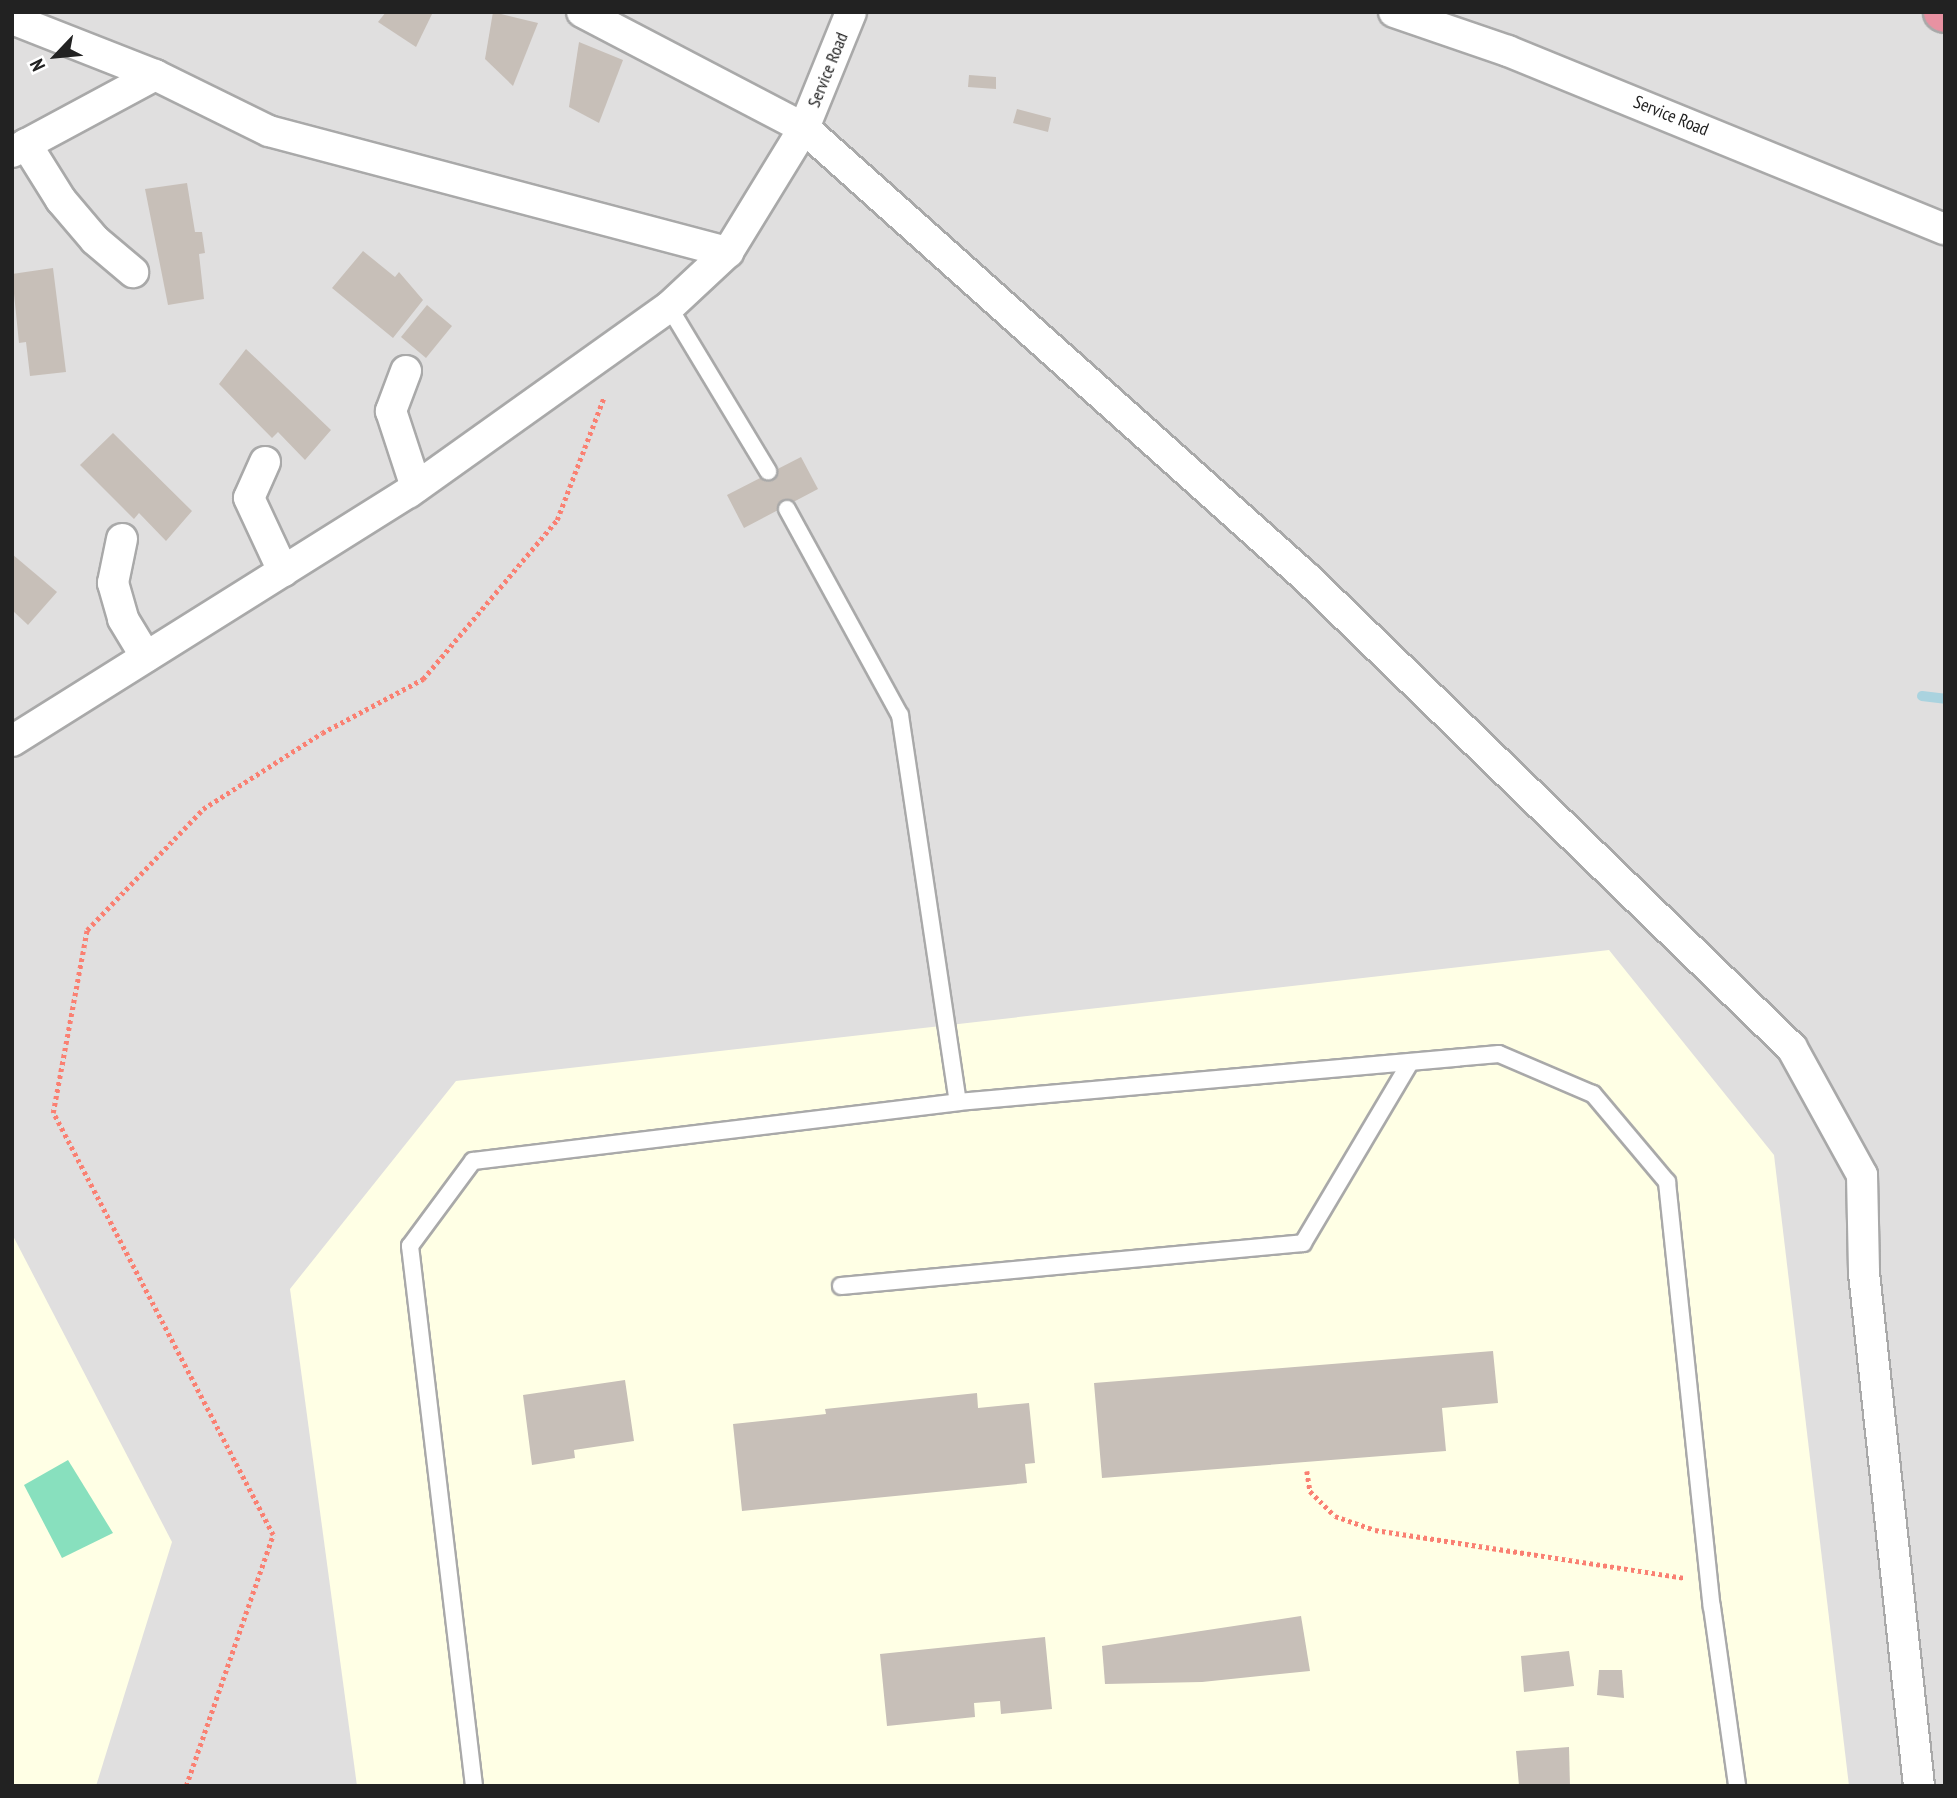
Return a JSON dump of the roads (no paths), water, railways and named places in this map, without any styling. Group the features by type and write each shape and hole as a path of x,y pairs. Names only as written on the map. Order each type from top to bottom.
{"street":[{"path":"582,12 804,128 1308,579 1792,1048 1862,1175 1864,1273 1919,1786"},
{"name":"Service Road","path":"12,741 416,487 669,307 728,252 804,128 851,12"},
{"name":"Service Road","path":"1394,12 1508,51 1945,229"},
{"path":"12,19 155,75 268,131 728,252"},
{"path":"133,272 95,240 19,148 155,75"},
{"path":"406,371 391,411 416,487"},
{"path":"265,462 249,498 283,571"},
{"path":"122,539 113,583 123,619 146,657"}],"lane":[{"path":"669,307 768,471"},
{"path":"787,509 900,715 958,1102"},
{"path":"474,1786 410,1246 473,1161 958,1102 1499,1054 1593,1094 1667,1182 1712,1607 1737,1786"},
{"path":"841,1286 1303,1242 1410,1063"}],"waterway":[{"path":"1922,696 1945,699"}]}
